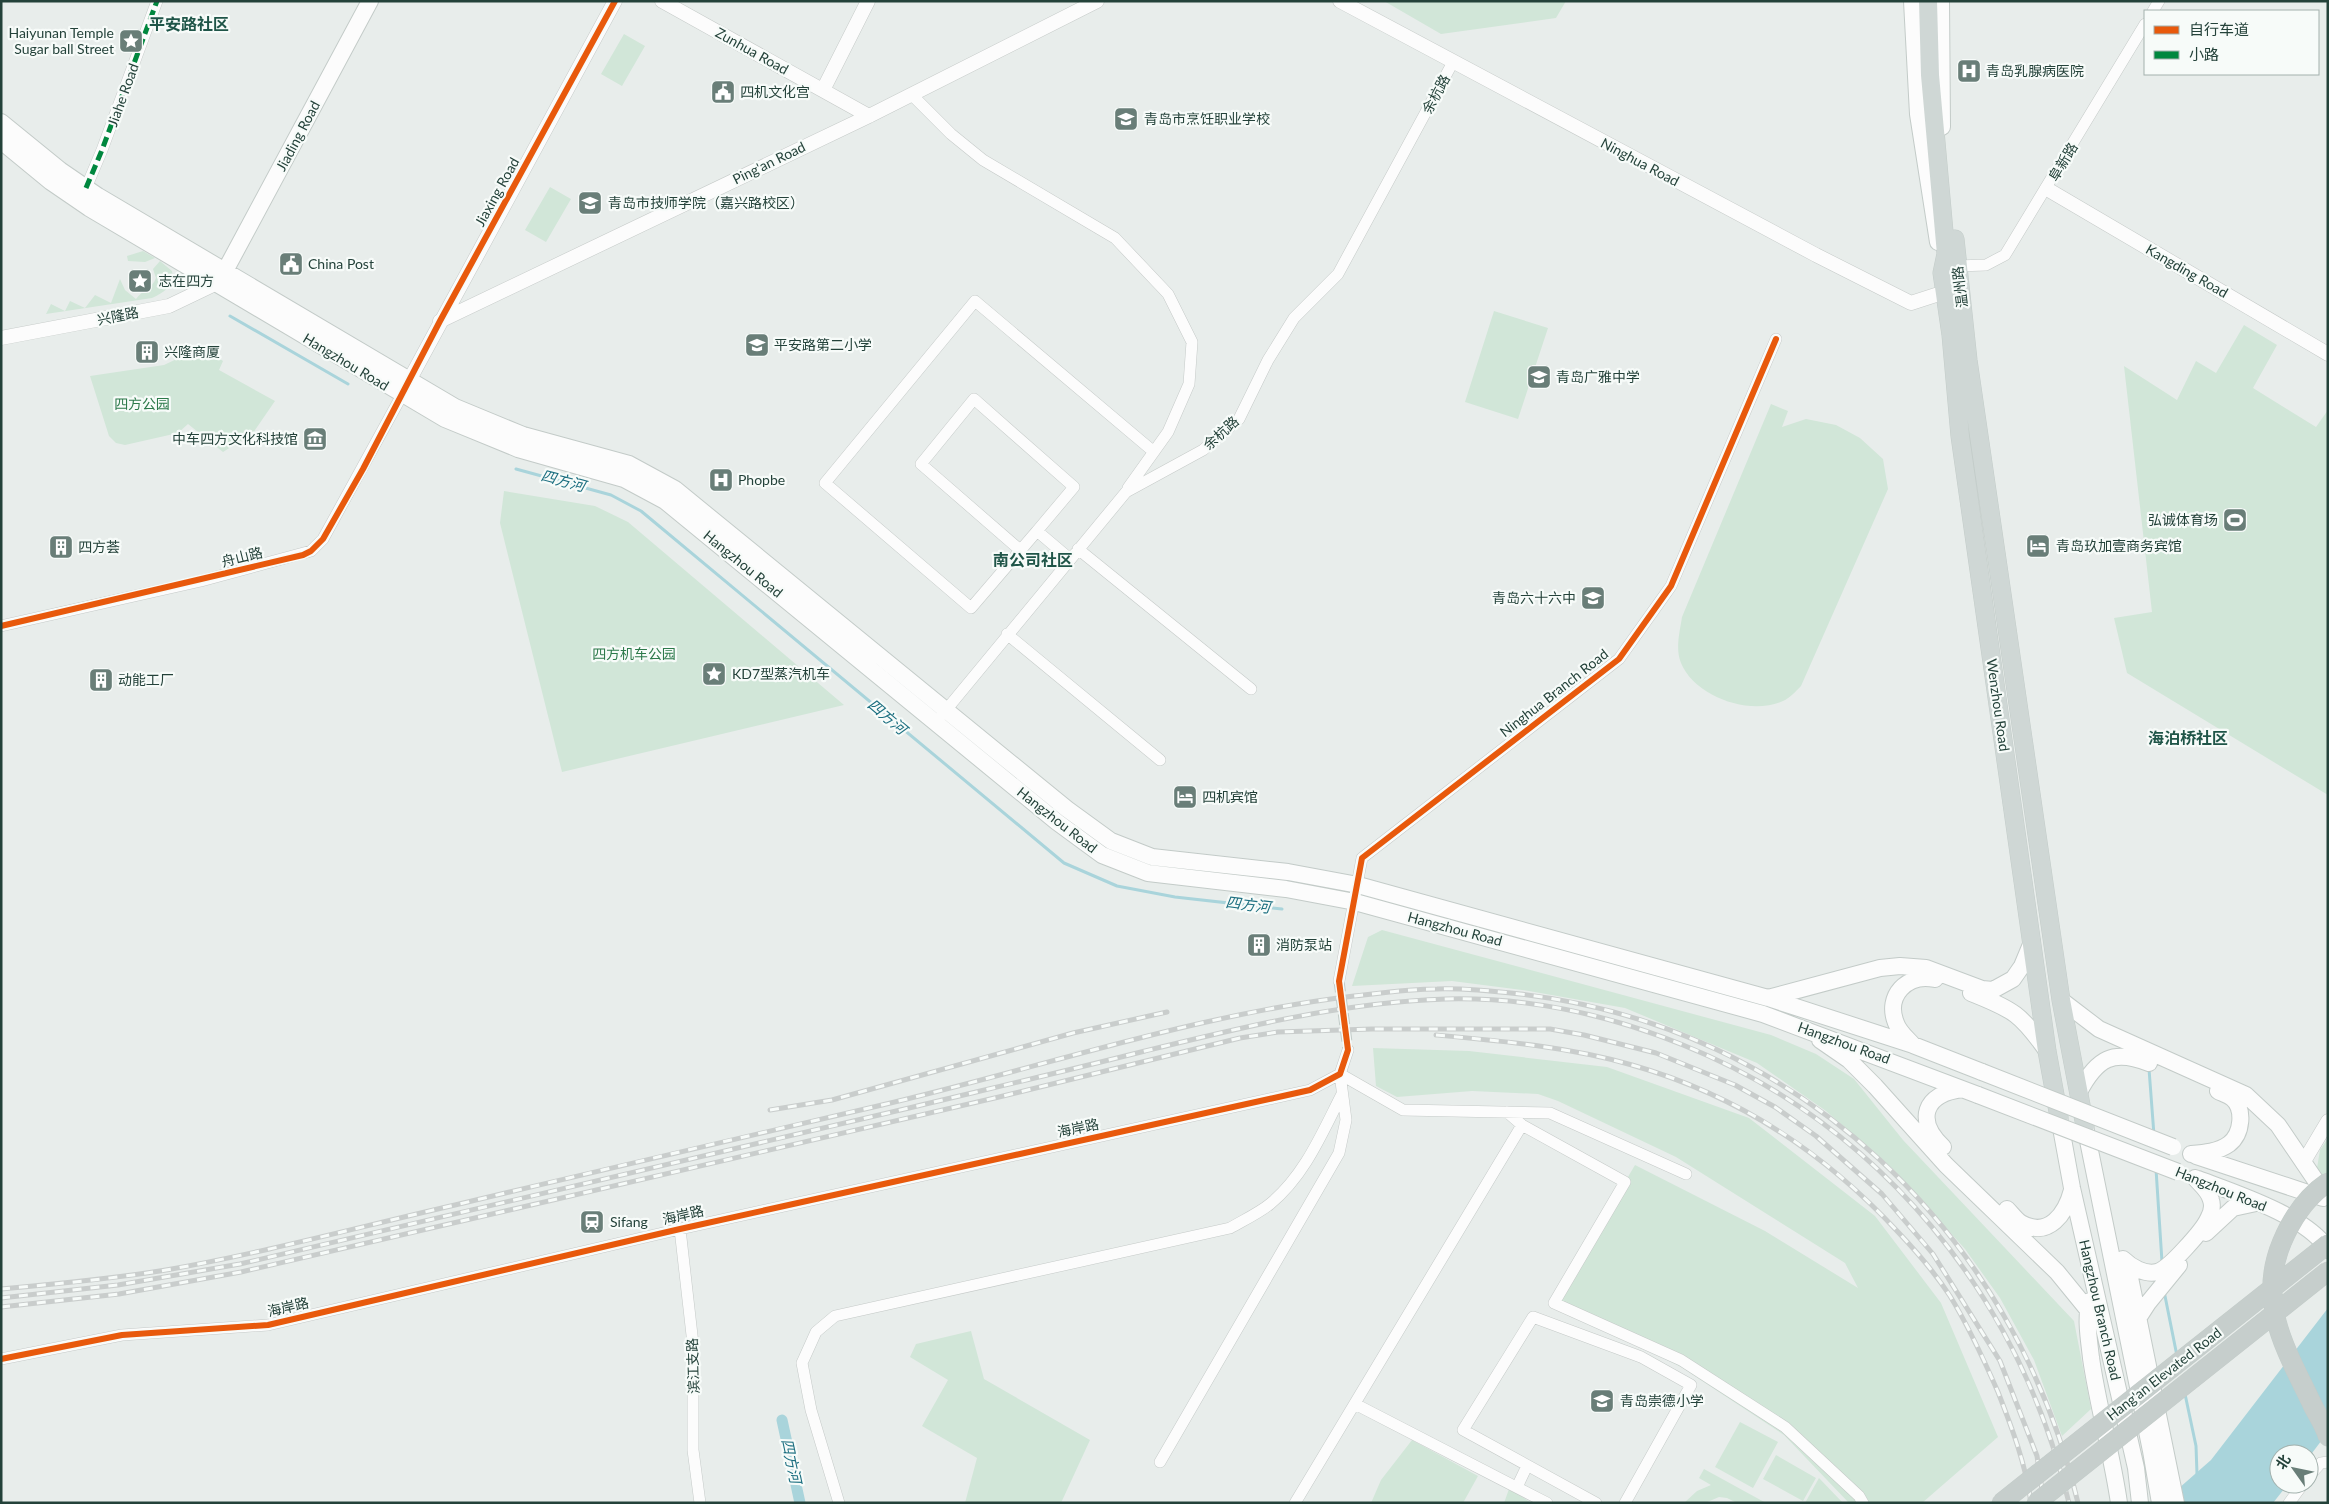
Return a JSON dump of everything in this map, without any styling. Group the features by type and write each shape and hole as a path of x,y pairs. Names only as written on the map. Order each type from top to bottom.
{"highway":[{"path":"2328,1182 2296,1214 2276,1258 2272,1282 2272,1308 2279,1334 2328,1437"},
{"name":"Hang'an Elevated Road","path":"2001,1503 2328,1244"},
{"name":"Hang'an Elevated Road","path":"2036,1503 2328,1271"}],"main road":[{"name":"Jiading Road","path":"220,278 370,1"},
{"name":"温州路","path":"1912,1 1918,114 1950,269"},
{"path":"1928,1 1930,75"},
{"name":"温州路","path":"1941,1 1942,139"},
{"name":"温州路","path":"1930,75 1946,254 1950,269"},
{"name":"温州路","path":"1930,75 1950,190 1950,269 1945,292"},
{"name":"Hangzhou Road","path":"1,122 60,170 220,278"},
{"name":"Hangzhou Road","path":"1,141 51,182 89,208 220,278 405,388 445,419 491,440 624,479 665,501 1057,822 1102,855 1148,873 1286,888 1355,902 1763,1014 2196,1178 2256,1203 2307,1227 2322,1240 2328,1250"},
{"name":"Wenzhou Road","path":"1950,269 1968,360 2061,1000 2085,1126"},
{"name":"Wenzhou Road","path":"1945,292 1951,334 1960,436 2047,1051 2059,1117"},
{"name":"Hangzhou Road","path":"405,388 455,407 497,426 523,435 616,460 659,479 687,497 1067,809 1118,844 1160,858 1288,872 1358,885 1768,998 1913,1045 2191,1154 2328,1200"},
{"path":"1768,998 1880,968 1900,966 1926,968 1982,989 1993,990 2013,979 2022,966 2032,942"},
{"path":"1913,1045 1896,1024 1892,1008 1903,986 1912,979 1924,977 1936,979 2005,1006 2024,1020 2047,1051"},
{"path":"2061,1000 2099,1029 2246,1095 2278,1125 2316,1181 2328,1192"},
{"path":"1802,1028 1849,1060 1946,1165 2057,1272 2088,1310"},
{"path":"2079,1092 2087,1077 2096,1068 2112,1057 2120,1055 2130,1056 2232,1098 2239,1108 2240,1118 2240,1127 2235,1138 2229,1144 2213,1152 2191,1154"},
{"path":"1962,1089 1944,1092 1933,1101 1926,1114 1929,1130 1937,1141 2021,1223 2042,1227 2060,1218 2068,1207 2072,1188"},
{"name":"Hangzhou Branch Road","path":"2059,1117 2072,1188 2136,1468 2140,1503"},
{"name":"Hangzhou Branch Road","path":"2085,1126 2110,1246 2138,1357 2160,1503"},
{"path":"2137,1320 2208,1220 2212,1208 2208,1192 2196,1178"},
{"path":"2110,1246 2126,1263 2145,1272 2158,1272 2178,1260 2217,1221 2233,1208 2256,1203"},
{"path":"2126,1263 2137,1320 2138,1357 2176,1503"},
{"path":"2094,1280 2088,1310 2094,1373 2119,1503"}],"street":[{"name":"Jiahe Road","path":"86,188 158,1"},
{"name":"Jiaxing Road","path":"405,388 614,1"},
{"name":"Zunhua Road","path":"662,1 869,116"},
{"path":"823,90 868,1"},
{"name":"Ping'an Road","path":"440,322 869,116 1097,1"},
{"name":"Ninghua Road","path":"1340,1 1911,304 1945,292"},
{"name":"阜新路","path":"1950,269 1986,265 2004,255 2047,189 2144,26"},
{"name":"余杭路","path":"936,722 1126,492 1203,450 1239,419 1268,360 1294,318 1338,274 1453,62"},
{"path":"911,94 951,134 983,160 1116,238 1168,294 1192,342 1189,384 1168,432 1126,492"},
{"name":"Kangding Road","path":"2047,189 2328,354"},
{"name":"兴隆路","path":"1,338 169,306 181,302 220,278"},
{"path":"1020,550 921,464 974,399 1074,487 971,608 825,483 975,301 1154,452"},
{"name":"Ninghua Branch Road","path":"1358,885 1362,858 1371,849 1619,659 1671,586 1776,339"},
{"name":"舟山路","path":"1,626 201,581 310,551 323,539 405,388"},
{"path":"1037,531 1070,559"},
{"path":"1078,549 1250,689"},
{"path":"1007,634 1160,760"},
{"path":"1339,981 1358,885"},
{"path":"1160,1462 1339,1153 1346,1120 1340,1074 1348,1050"},
{"path":"1340,1074 1403,1110 1550,1113 1686,1174"},
{"name":"海岸路","path":"1,1359 122,1335 268,1325 680,1228 1310,1090 1340,1074"},
{"path":"839,1503 811,1410 802,1363 816,1332 835,1316 1230,1228 1269,1205 1288,1188 1306,1164 1342,1094"},
{"path":"1507,1112 1522,1125 1625,1182 1554,1302 1681,1360 1785,1427 1859,1496 1862,1503"},
{"path":"2303,1163 2328,1121"},
{"path":"1295,1503 1522,1125"},
{"name":"滨江支路","path":"680,1228 693,1344 693,1450 700,1503"},
{"path":"1596,1503 1463,1430 1533,1316 1641,1357 1692,1385 1625,1503"},
{"path":"1355,1404 1548,1503"},
{"path":"1517,1487 1528,1466"}],"green space":[{"path":"1384,1 1566,1 1556,18 1441,34"},
{"path":"624,34 645,46 622,86 601,74"},
{"path":"550,187 571,199 546,242 525,230"},
{"path":"143,251 155,258 145,262 128,261 127,256"},
{"path":"160,261 172,271 172,281 165,291 152,298 46,314 51,304 65,311 70,301 85,308 95,295 111,303 120,279 125,290 136,299 154,282 156,278 153,269"},
{"path":"1494,311 1548,328 1518,419 1465,402"},
{"name":"弘诚体育场","path":"2244,325 2277,345 2253,388 2316,427 2328,410 2328,795 2127,673 2114,618 2152,612 2124,366 2177,400 2196,361 2216,373"},
{"name":"四方公园","path":"202,347 223,361 219,370 275,401 253,433 223,452 188,424 178,433 125,445 116,443 109,436 90,376 164,365"},
{"path":"1771,404 1788,411 1782,427 1806,419 1836,425 1860,438 1883,459 1888,489 1801,686 1783,701 1770,705 1740,705 1711,694 1688,675 1679,658 1679,634 1682,617"},
{"name":"四方机车公园","path":"504,491 595,506 628,522 844,705 562,772 500,523"},
{"path":"1382,930 1771,1035 1816,1054 1854,1079 1903,1140 2074,1321 2091,1409 2062,1436 2034,1360 2000,1298 1965,1249 1894,1170 1826,1111 1757,1063 1625,1008 1529,991 1452,981 1352,986 1368,937"},
{"path":"1373,1048 1469,1051 1607,1067 1749,1118 1875,1216 1941,1303 1998,1437 1922,1503 1849,1503 1784,1435 1681,1367 1554,1303 1635,1165 1765,1231 1858,1288 1845,1263 1676,1157 1558,1101 1538,1094 1472,1091 1397,1097 1376,1086"},
{"path":"2328,1138 2328,1178 2316,1174 2320,1150"},
{"path":"971,1331 984,1379 1090,1440 1061,1503 965,1503 977,1458 922,1426 948,1380 910,1357 916,1344"},
{"path":"1740,1422 1778,1442 1753,1488 1715,1467"},
{"path":"1412,1440 1478,1476 1463,1503 1371,1503 1381,1480"},
{"path":"1776,1455 1816,1478 1803,1501 1763,1479"},
{"path":"1704,1469 1766,1503 1737,1503 1727,1498 1719,1497 1705,1503 1684,1503 1697,1491 1711,1485 1699,1478"},
{"path":"1819,1478 1843,1503 1805,1503"},
{"path":"1509,1489 1532,1503 1504,1503"}],"water":[{"path":"2328,1308 2328,1432 2319,1444 2269,1444 2269,1494 2280,1494 2273,1503 2162,1503 2211,1460"}],"waterway":[{"name":"四方河","path":"230,316 348,384"},
{"name":"四方河","path":"516,469 611,495 641,511 1064,863 1117,886 1175,897 1282,909"},
{"path":"2149,1069 2154,1135"},
{"path":"2156,1169 2162,1262"},
{"path":"2164,1291 2177,1356"},
{"path":"2185,1394 2196,1446 2197,1474"},
{"name":"四方河","path":"782,1420 800,1503"}],"tunnel":[{"path":"1339,981 1348,1050"}],"railway":[{"path":"1,1289 84,1281 166,1270 275,1248 882,1105 1176,1029 1235,1016 1294,1005 1406,990 1457,989 1520,994 1621,1014 1715,1049 1802,1098 1879,1159 1947,1232 2003,1314 2047,1405 2078,1503"},
{"path":"1,1298 118,1285 240,1264 909,1108 1219,1033 1294,1017 1332,1010 1408,1001 1446,999 1507,1001 1596,1016 1625,1024 1683,1045 1754,1079 1820,1121 1879,1170 1932,1226 1977,1288 2015,1355 2046,1427 2069,1503"},
{"path":"770,1110 832,1100 1073,1033 1167,1012"},
{"path":"1,1307 119,1294 241,1272 999,1097 1240,1038 1278,1032 1372,1029 1550,1029 1584,1035 1656,1053 1735,1085 1775,1107 1816,1136 1882,1194 1933,1254 2000,1361 2037,1456 2044,1503"},
{"path":"1436,1035 1560,1049 1632,1065 1671,1078 1708,1092 1743,1110 1777,1130 1840,1176 1898,1232 1950,1296 1970,1332 1998,1392 2022,1461 2031,1503"}],"marked path":[{"path":"86,188 157,1"}],"cycle path":[{"path":"1,626 303,555 311,551 323,539 363,469 440,321 615,1"},
{"path":"1,1359 122,1335 268,1325 680,1229 1310,1090 1340,1074 1348,1050 1339,981 1362,858 1619,659 1671,586 1776,339"}],"place":[{"name":"Haiyunan Temple Sugar ball Street","path":"131,41"},
{"name":"青岛乳腺病医院","path":"1969,71"},
{"name":"四机文化宫","path":"723,92"},
{"name":"青岛市烹饪职业学校","path":"1126,119"},
{"name":"青岛市技师学院（嘉兴路校区）","path":"590,203"},
{"name":"China Post","path":"291,264"},
{"name":"志在四方","path":"140,281"},
{"name":"平安路第二小学","path":"757,345"},
{"name":"兴隆商厦","path":"147,352"},
{"name":"青岛广雅中学","path":"1539,377"},
{"name":"中车四方文化科技馆","path":"315,439"},
{"name":"Phopbe","path":"721,480"},
{"name":"弘诚体育场","path":"2235,520"},
{"name":"青岛玖加壹商务宾馆","path":"2038,546"},
{"name":"四方荟","path":"61,547"},
{"name":"青岛六十六中","path":"1593,598"},
{"name":"KD7型蒸汽机车","path":"714,674"},
{"name":"动能工厂","path":"101,680"},
{"name":"四机宾馆","path":"1185,797"},
{"name":"消防泵站","path":"1259,945"},
{"name":"Sifang","path":"592,1222"},
{"name":"青岛崇德小学","path":"1602,1401"}],"district":[{"name":"平安路社区","path":"189,24"},
{"name":"南公司社区","path":"1033,560"},
{"name":"海泊桥社区","path":"2188,738"}]}
